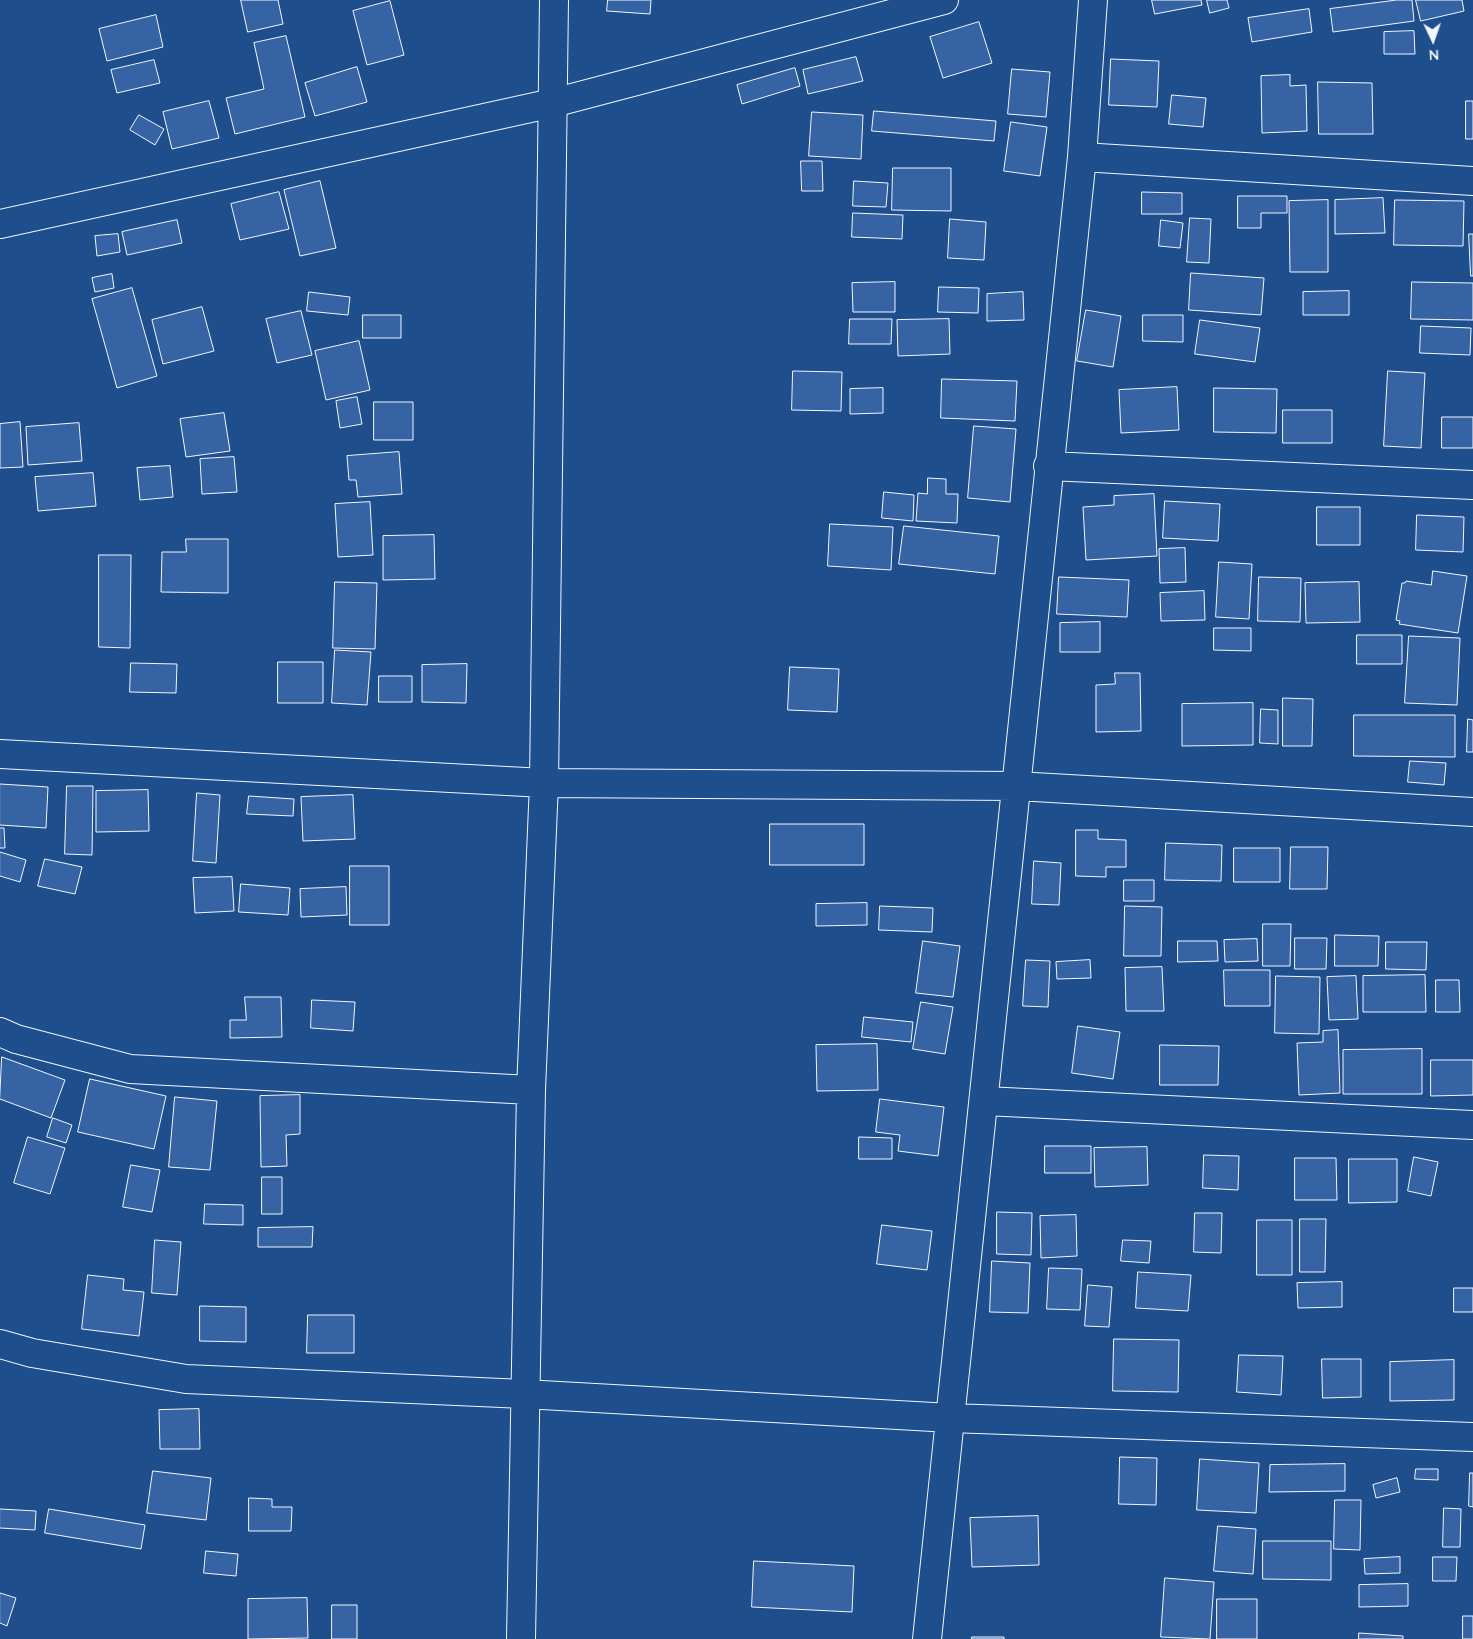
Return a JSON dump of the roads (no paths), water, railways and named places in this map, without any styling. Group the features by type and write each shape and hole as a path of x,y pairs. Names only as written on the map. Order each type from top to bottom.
{"street":[{"path":"521,1639 531,1090 544,783 554,0"},
{"path":"0,224 553,103 944,0"},
{"path":"927,1639 952,1418 1048,466 1082,157 1093,0"},
{"path":"1082,157 1473,181"},
{"path":"1048,466 1473,485"},
{"path":"0,754 544,783 1016,786 1473,812"},
{"path":"0,1032 16,1039 130,1069 531,1090"},
{"path":"985,1101 1473,1125"},
{"path":"0,1344 32,1352 186,1379 524,1394 952,1418 1473,1437"}]}
